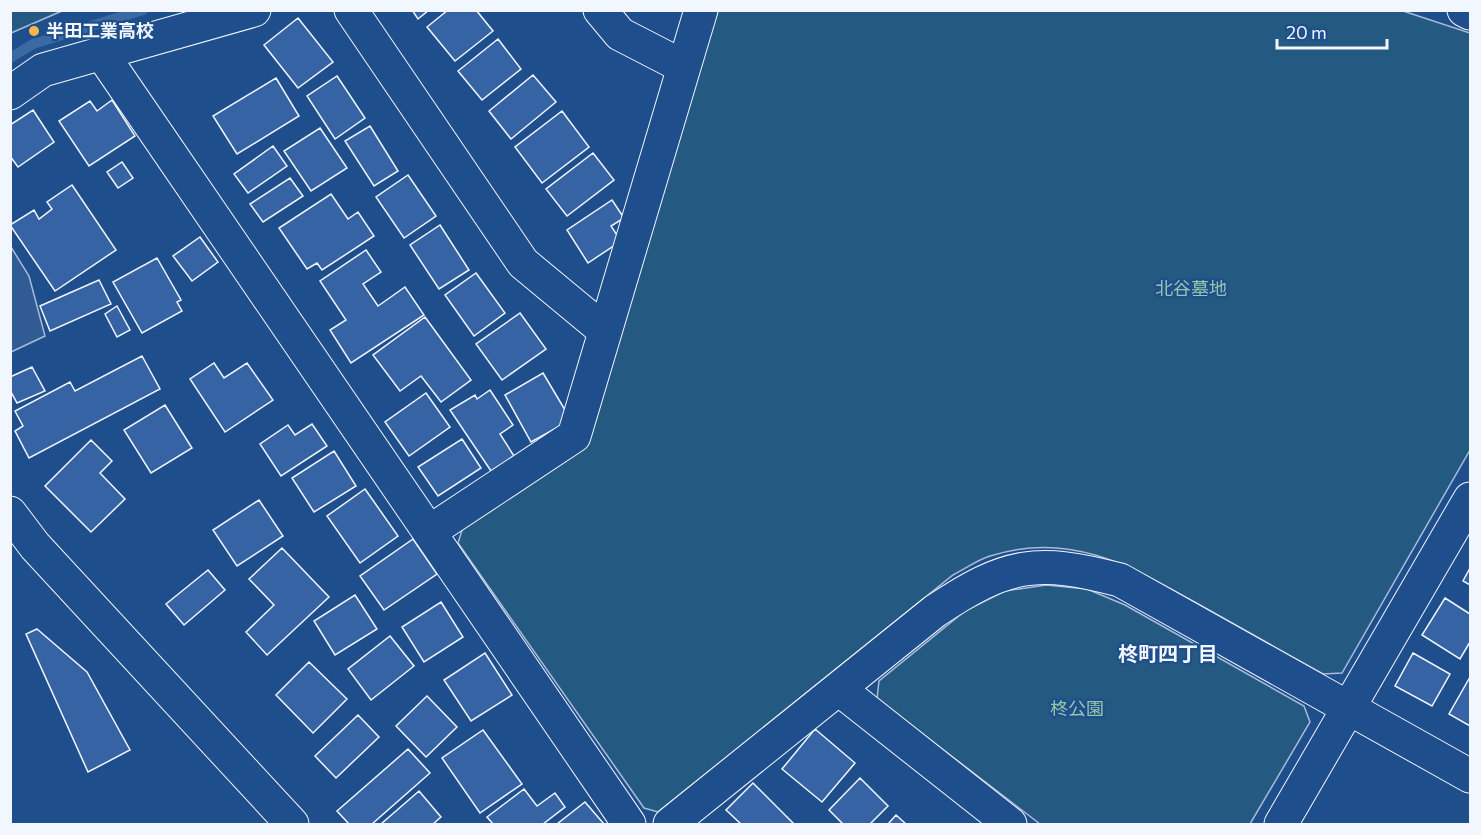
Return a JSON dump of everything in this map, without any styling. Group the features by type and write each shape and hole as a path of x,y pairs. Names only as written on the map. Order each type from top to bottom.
{"street":[{"path":"10,93 43,70 254,10"},
{"path":"351,10 523,263 605,331"},
{"path":"600,10 620,34 684,68"},
{"path":"429,531 574,436 701,10"},
{"path":"1464,10 1470,13"},
{"path":"102,54 629,825"},
{"path":"1281,825 1470,499"},
{"path":"10,513 35,546 292,825"},
{"path":"670,825 935,612 977,583 1024,567 1074,568 1120,580 1470,776"},
{"path":"839,689 1010,825"}],"green space":[{"path":"11,10 62,10 62,11 11,33"},
{"name":"北谷墓地","path":"1400,10 1470,33 1470,450 1342,673 1323,674 1175,591 1100,556 1047,547 1019,549 990,556 953,575 658,812 644,808 458,543 463,527 584,446 714,11"},
{"name":"柊公園","path":"1046,585 1087,589 1125,605 1304,706 1310,722 1250,824 1040,824 877,699 879,681 965,611 1005,591"}],"shaded area":[{"path":"11,247 29,276 45,336 11,352"}],"building":[{"path":"412,10 429,10 418,19"},
{"path":"448,10 476,10 493,31 455,61 427,27"},
{"path":"298,18 333,62 298,88 264,45"},
{"path":"498,39 521,69 482,100 458,71"},
{"path":"533,75 556,102 511,139 489,111"},
{"path":"337,76 365,118 335,139 307,96"},
{"path":"276,78 299,116 237,154 213,116"},
{"path":"112,100 135,136 89,166 59,121 90,101 97,111"},
{"path":"33,110 54,142 18,167 10,156 10,125"},
{"path":"562,111 589,147 542,183 515,147"},
{"path":"370,126 398,171 374,186 345,141"},
{"path":"320,128 347,168 311,191 284,151"},
{"path":"273,146 287,166 248,193 234,174"},
{"path":"593,153 614,180 567,216 546,189"},
{"path":"122,162 133,178 118,188 107,172"},
{"path":"408,175 436,216 404,238 376,197"},
{"path":"290,178 303,196 263,222 250,204"},
{"path":"72,185 116,250 55,291 10,225 34,210 39,219 52,209 47,202"},
{"path":"331,194 348,219 358,212 374,236 322,270 317,263 307,269 279,228"},
{"path":"612,200 624,218 611,226 621,241 588,263 567,230"},
{"path":"440,225 469,270 439,289 410,245"},
{"path":"200,237 218,262 192,281 173,256"},
{"path":"366,250 381,272 363,284 378,306 405,287 424,315 351,363 330,330 346,320 320,281"},
{"path":"157,258 181,300 177,302 182,311 142,333 113,282"},
{"path":"476,273 505,313 474,336 445,295"},
{"path":"99,280 111,304 50,331 40,306"},
{"path":"117,306 130,330 117,337 105,314"},
{"path":"520,313 546,349 502,380 476,344"},
{"path":"425,317 471,380 441,402 421,376 400,391 373,355"},
{"path":"142,356 160,389 29,458 15,431 23,426 15,411 70,382 75,391"},
{"path":"214,363 224,378 247,363 273,400 225,432 190,379"},
{"path":"32,367 45,391 17,403 10,390 10,377"},
{"path":"543,373 571,420 531,442 505,395"},
{"path":"490,390 513,425 500,434 514,456 491,471 450,410 475,395 477,399"},
{"path":"426,393 450,427 409,456 385,422"},
{"path":"165,405 192,448 151,473 124,430"},
{"path":"312,424 327,446 281,476 260,444 288,425 295,435"},
{"path":"462,439 481,468 438,496 418,467"},
{"path":"91,440 112,461 100,473 125,499 91,532 45,486"},
{"path":"334,451 356,486 314,512 292,478"},
{"path":"365,489 398,536 360,563 327,516"},
{"path":"259,500 283,536 237,566 213,530"},
{"path":"413,539 437,574 384,610 360,576"},
{"path":"282,548 329,597 267,655 246,632 274,605 249,579"},
{"path":"1470,568 1470,585 1463,581"},
{"path":"208,570 225,590 184,625 166,604"},
{"path":"355,595 377,629 335,655 314,621"},
{"path":"1445,598 1470,614 1470,642 1460,659 1422,635"},
{"path":"441,602 463,637 424,662 402,627"},
{"path":"37,629 87,672 130,750 88,772 26,634"},
{"path":"390,636 414,666 371,700 348,669"},
{"path":"485,653 512,695 471,721 444,680"},
{"path":"1413,653 1450,674 1432,706 1395,686"},
{"path":"309,662 347,699 313,733 276,695"},
{"path":"1470,677 1470,726 1449,714"},
{"path":"427,696 457,727 426,757 396,726"},
{"path":"358,715 379,737 336,778 315,756"},
{"path":"815,729 855,763 822,802 782,769"},
{"path":"483,730 522,784 480,813 442,758"},
{"path":"408,749 430,773 372,824 349,824 337,811"},
{"path":"860,778 888,806 870,824 843,824 829,810"},
{"path":"753,783 794,824 741,824 726,810"},
{"path":"524,789 537,806 555,793 565,807 543,824 493,824 487,817"},
{"path":"419,791 441,817 433,824 381,824"},
{"path":"585,802 604,824 557,824"},
{"path":"896,815 906,824 888,824"}],"waterway":[{"path":"10,58 33,44 143,10"}],"place":[{"name":"半田工業高校","path":"34,31"}],"district":[{"name":"柊町四丁目","path":"1168,654"}]}
